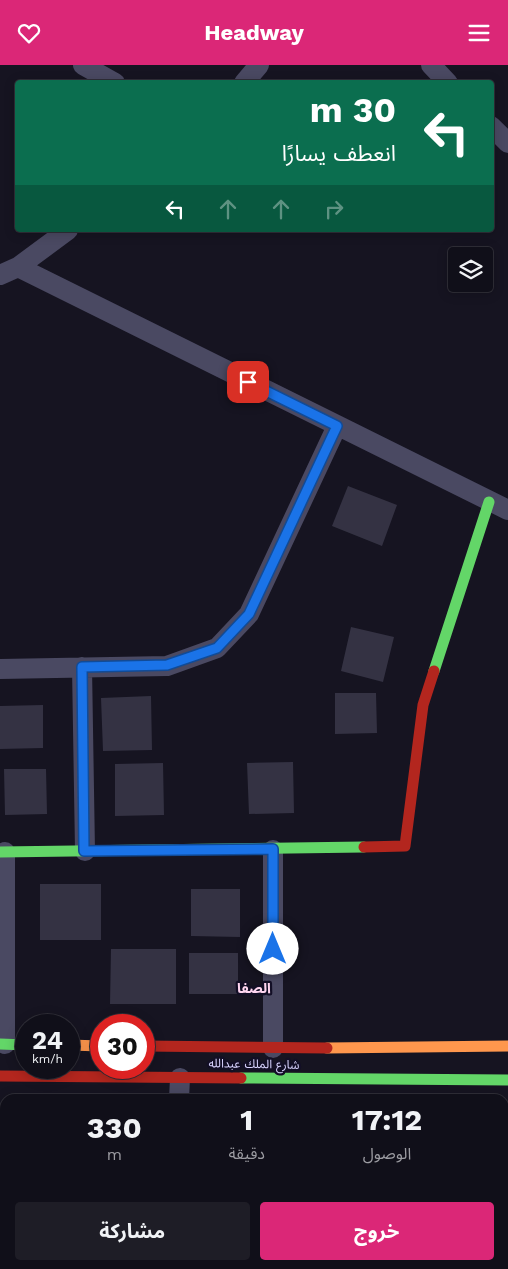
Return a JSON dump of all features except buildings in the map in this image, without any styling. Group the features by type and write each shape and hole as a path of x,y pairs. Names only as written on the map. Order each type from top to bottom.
{"street":[{"path":"82,65 110,80"},
{"path":"246,80 259,65"},
{"path":"431,65 445,80"},
{"path":"494,129 508,143"},
{"path":"65,232 9,271 337,426 508,510"},
{"path":"0,669 167,665 217,648 249,614 337,426"},
{"path":"15,1045 2,1044 2,852 405,846 423,705 490,502"},
{"path":"82,667 84,851"},
{"path":"273,849 273,1048"},
{"name":"شارع الملك عبدالله","path":"155,1046 273,1048 508,1046"},
{"name":"شارع الملك عبدالله","path":"0,1076 508,1081"},
{"path":"179,1094 180,1078"}],"traffic: fast":[{"path":"434,671 489,502"},
{"path":"0,852 364,847"},
{"path":"0,1044 15,1045"},
{"path":"241,1078 508,1080"}],"traffic: slow":[{"path":"80,1045 90,1046"},
{"path":"327,1048 508,1046"}],"traffic: jam":[{"path":"364,847 405,846 423,705 434,671"},
{"path":"155,1046 327,1048"},
{"path":"0,1076 241,1078"}],"district":[{"name":"الصفا","path":"254,988"}],"route":[{"path":"248,382 337,426 249,614 217,648 167,665 82,667 84,851 273,849 273,949"}]}
